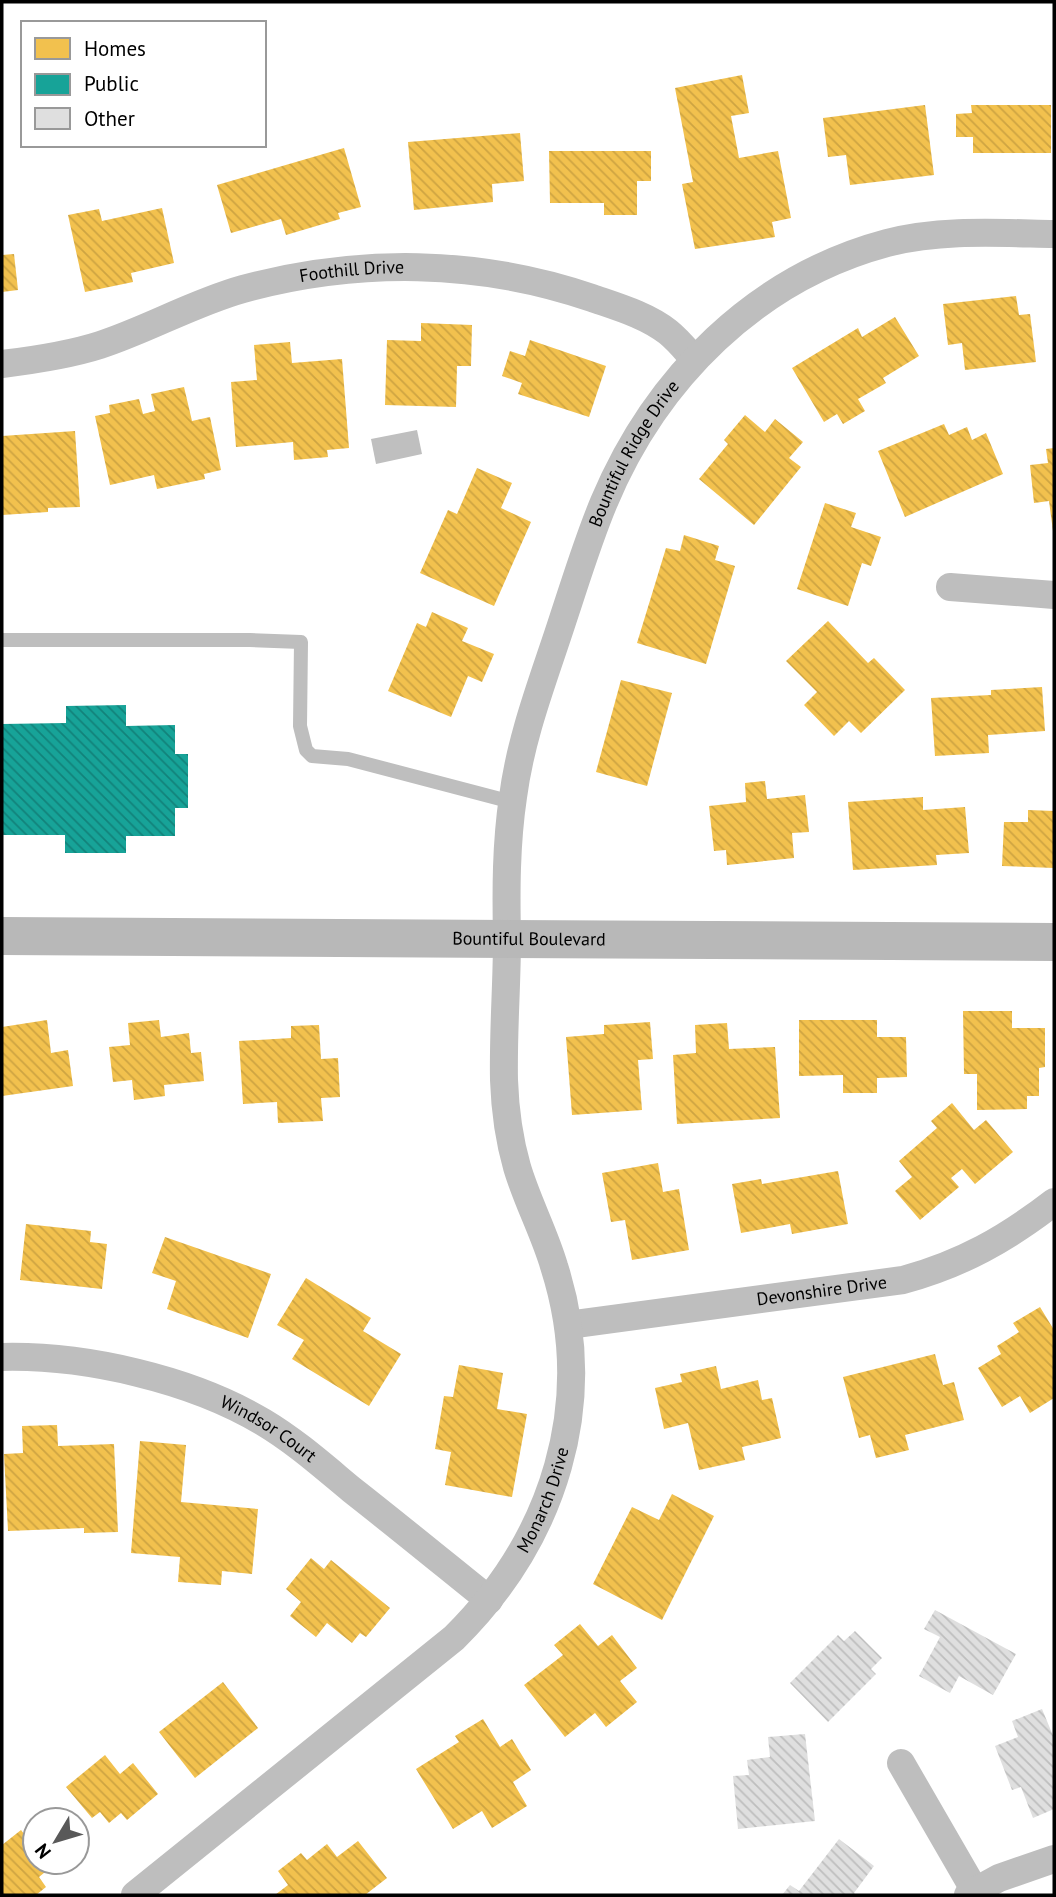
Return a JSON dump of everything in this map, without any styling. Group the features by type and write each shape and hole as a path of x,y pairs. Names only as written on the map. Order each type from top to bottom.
{"main road":[{"name":"Bountiful Boulevard","path":"2,936 1054,942"}],"street":[{"name":"Bountiful Ridge Drive","path":"507,939 505,887 512,802 524,737 604,500 643,425 694,359 755,305 823,265 857,252 924,236 976,233 1054,234"},
{"name":"Foothill Drive","path":"2,364 99,345 197,304 287,278 339,269 407,266 479,271 557,286 644,317 668,332 694,359"},
{"path":"950,587 1054,595"},
{"name":"Monarch Drive","path":"135,1895 444,1647 489,1600 522,1553 540,1520 564,1445 572,1373 568,1325 557,1273 518,1169 509,1130 504,1081 507,939"},
{"name":"Devonshire Drive","path":"568,1325 903,1280 972,1256 1002,1239 1054,1202"},
{"name":"Windsor Court","path":"2,1357 80,1363 131,1373 220,1400 263,1422 304,1451 489,1600"},
{"path":"901,1763 972,1893 1024,1868 1054,1859"}],"lane":[{"path":"2,640 301,642 300,726 306,750 312,756 348,760 512,802"}],"shaded area":[{"path":"417,430 422,454 376,464 371,439"}],"building: Homes":[{"path":"742,75 749,113 731,116 739,158 778,151 791,218 772,222 775,237 695,249 682,184 693,182 675,88"},
{"path":"925,105 934,175 850,185 846,155 828,157 823,118"},
{"path":"971,105 1051,105 1051,153 973,153 973,137 956,137 956,114 972,113"},
{"path":"520,133 524,181 492,184 493,202 414,210 408,142"},
{"path":"344,148 361,207 338,213 340,219 286,235 281,219 231,233 217,185"},
{"path":"549,151 651,151 651,181 637,181 637,215 604,215 604,203 550,203"},
{"path":"162,208 174,263 131,273 133,282 85,292 68,215 99,209 102,221"},
{"path":"14,254 18,290 2,292 2,255"},
{"path":"1016,296 1019,315 1030,314 1036,362 965,370 962,343 948,345 943,304"},
{"path":"895,317 919,356 883,378 886,383 858,399 865,411 843,424 837,414 824,422 792,368 858,328 862,337"},
{"path":"421,323 472,325 471,366 457,366 456,407 385,405 387,340 421,341"},
{"path":"530,340 606,366 589,417 518,394 522,383 502,376 510,351 525,356"},
{"path":"290,342 292,363 342,359 349,448 327,450 328,457 294,460 293,442 236,447 231,382 257,380 254,345"},
{"path":"184,387 192,421 210,417 221,470 204,474 205,479 157,489 154,475 110,485 95,416 110,413 109,405 139,399 143,414 155,411 151,394"},
{"path":"745,415 765,432 775,419 803,442 789,458 801,467 754,525 699,479 728,444 724,440"},
{"path":"944,424 949,435 967,427 972,440 986,433 1003,474 905,517 878,451"},
{"path":"75,431 80,507 48,508 48,512 2,515 2,436"},
{"path":"1054,448 1053,531 1049,501 1034,503 1030,465 1048,463 1046,449"},
{"path":"477,468 512,483 501,508 531,522 494,606 420,573 448,510 457,514"},
{"path":"825,503 856,513 851,527 881,537 871,566 862,563 848,606 797,589"},
{"path":"684,535 719,546 715,560 735,566 706,664 637,643 666,548 680,551"},
{"path":"432,612 468,628 462,641 494,654 482,682 468,676 451,717 388,691 417,623 426,627"},
{"path":"828,621 868,663 874,658 905,690 861,733 849,721 834,736 804,705 817,692 786,661"},
{"path":"621,680 672,693 647,786 596,772"},
{"path":"1042,687 1045,731 988,735 989,753 935,756 931,698 991,695 991,690"},
{"path":"765,781 767,799 805,795 809,832 792,833 794,858 727,865 726,850 714,851 709,806 746,802 745,783"},
{"path":"923,797 923,810 965,807 969,853 936,855 937,865 853,870 848,802"},
{"path":"1028,810 1054,811 1054,868 1002,866 1004,822 1028,822"},
{"path":"963,1011 1012,1011 1012,1028 1045,1028 1045,1067 1039,1068 1039,1096 1027,1096 1027,1109 977,1110 977,1074 964,1074"},
{"path":"47,1020 51,1053 68,1050 73,1086 2,1096 2,1027"},
{"path":"159,1020 161,1037 189,1033 191,1053 201,1052 204,1081 164,1085 165,1096 134,1100 132,1080 113,1082 109,1047 130,1045 128,1023"},
{"path":"799,1020 877,1020 877,1037 906,1037 907,1077 877,1078 877,1093 843,1093 843,1075 799,1076"},
{"path":"650,1022 653,1059 638,1060 642,1110 572,1115 566,1037 604,1034 604,1025"},
{"path":"727,1023 729,1049 775,1047 780,1118 677,1124 673,1055 696,1053 695,1025"},
{"path":"319,1025 321,1059 338,1058 340,1097 321,1098 323,1121 278,1123 277,1102 243,1104 239,1041 291,1038 291,1026"},
{"path":"952,1103 974,1130 986,1120 1013,1152 975,1184 962,1169 951,1178 959,1187 920,1220 895,1191 912,1177 899,1161 937,1128 931,1121"},
{"path":"658,1163 663,1192 679,1189 689,1250 632,1260 625,1220 611,1222 602,1173"},
{"path":"838,1171 848,1224 792,1234 790,1224 741,1233 732,1184 761,1179 762,1184"},
{"path":"26,1224 91,1231 90,1242 107,1244 102,1289 20,1280"},
{"path":"165,1237 271,1274 248,1338 167,1309 176,1281 152,1273"},
{"path":"306,1278 371,1318 363,1331 401,1354 369,1406 292,1359 304,1340 277,1325"},
{"path":"1040,1307 1054,1330 1054,1398 1030,1413 1020,1396 1002,1407 978,1368 1001,1354 997,1346 1019,1332 1013,1323"},
{"path":"935,1354 943,1385 954,1382 964,1420 905,1435 909,1450 876,1458 870,1435 859,1438 843,1377"},
{"path":"459,1365 503,1373 497,1409 527,1414 512,1497 445,1485 451,1452 435,1449 444,1396 453,1397"},
{"path":"716,1366 721,1389 758,1380 762,1400 772,1398 781,1438 742,1447 745,1460 699,1470 688,1423 664,1429 655,1388 682,1382 680,1374"},
{"path":"57,1425 58,1446 114,1444 118,1532 84,1533 84,1528 8,1531 4,1454 23,1453 22,1426"},
{"path":"140,1441 186,1445 181,1502 258,1509 252,1574 222,1571 221,1585 178,1582 180,1557 131,1553"},
{"path":"672,1494 714,1516 662,1620 593,1584 632,1507 659,1520"},
{"path":"311,1558 324,1569 331,1560 390,1608 366,1637 360,1633 352,1643 327,1623 316,1637 290,1616 301,1602 286,1589"},
{"path":"580,1624 598,1646 612,1635 637,1668 620,1681 637,1702 606,1727 595,1713 565,1737 524,1685 563,1655 554,1645"},
{"path":"223,1682 258,1728 195,1778 159,1732"},
{"path":"483,1719 500,1747 512,1739 531,1770 513,1782 527,1806 492,1828 482,1811 453,1829 416,1769 459,1742 455,1736"},
{"path":"105,1755 120,1774 133,1763 158,1794 127,1820 121,1813 109,1823 100,1812 92,1818 91,1806 82,1806 66,1787"},
{"path":"21,1830 21,1876 40,1876 46,1887 36,1895 2,1895 2,1845"},
{"path":"358,1841 387,1878 365,1895 275,1895 288,1885 278,1871 301,1853 307,1860 327,1844 337,1857"}],"building: Public":[{"path":"126,705 126,726 175,725 175,754 188,754 188,808 175,808 175,836 126,836 126,853 65,853 65,835 2,835 2,724 66,723 66,706"}],"building: Other":[{"path":"935,1610 1016,1654 993,1695 959,1676 950,1693 919,1676 940,1637 924,1629"},
{"path":"855,1631 882,1658 871,1669 876,1674 828,1722 790,1683 838,1635 844,1641"},
{"path":"1042,1709 1054,1738 1054,1809 1033,1818 1021,1787 1012,1790 995,1746 1018,1737 1012,1721"},
{"path":"805,1734 815,1821 738,1829 733,1776 749,1775 747,1760 770,1757 768,1737"},
{"path":"839,1839 874,1866 854,1893 856,1895 782,1895 790,1885 799,1891"}]}
